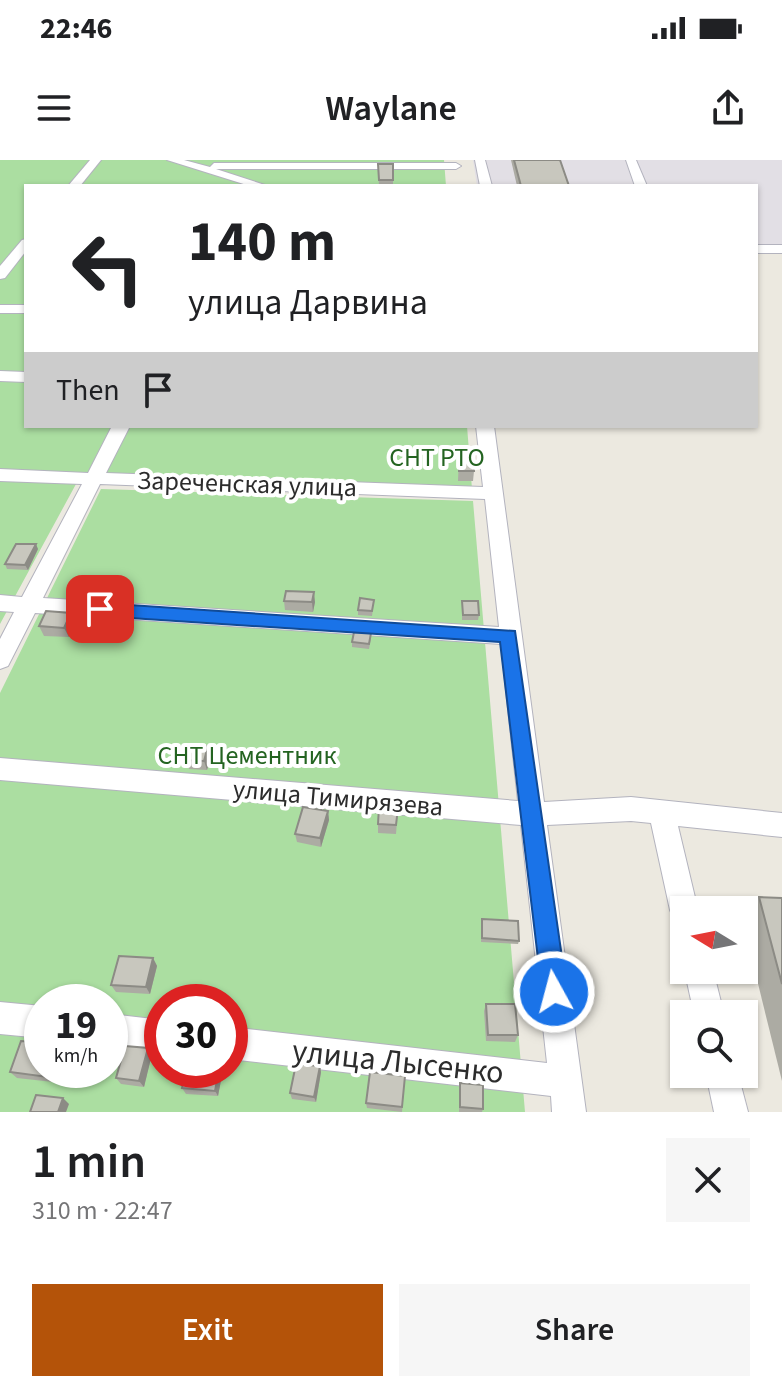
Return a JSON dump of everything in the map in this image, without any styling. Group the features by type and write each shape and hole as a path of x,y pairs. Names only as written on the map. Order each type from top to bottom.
{"street":[{"path":"76,184 96,160"},
{"path":"172,160 255,184"},
{"path":"480,160 486,184"},
{"path":"631,160 640,184"},
{"path":"214,166 456,168"},
{"path":"0,275 24,245"},
{"path":"758,249 782,249"},
{"path":"0,309 24,309"},
{"path":"0,376 24,377"},
{"path":"0,660 120,428"},
{"path":"485,428 567,1096"},
{"name":"Зареченская улица","path":"0,475 493,493"},
{"path":"0,603 509,636"},
{"name":"улица Тимирязева","path":"0,769 533,814 631,809 782,825"},
{"path":"662,812 681,896"},
{"path":"0,1018 24,1020"},
{"name":"улица Лысенко","path":"248,1046 567,1096"},
{"path":"725,1088 731,1112"}],"shaded area":[{"path":"473,160 782,160 782,246 758,246 758,184 477,184"}],"green space":[{"name":"СНТ РТО","path":"0,160 444,160 446,184 24,184 24,428 467,428 472,489 82,473 0,624"},
{"name":"СНТ Цементник","path":"101,489 473,501 525,1112 0,1112 0,693"}],"building":[{"path":"514,160 560,160 568,184 520,184"},
{"path":"378,164 393,164 393,180 379,180"},
{"path":"459,458 473,458 474,471 459,471"},
{"path":"16,544 36,544 25,565 5,564"},
{"path":"286,591 314,592 312,602 284,601"},
{"path":"360,598 374,600 372,611 358,610"},
{"path":"462,601 478,601 479,615 463,615"},
{"path":"46,611 71,613 64,628 39,626"},
{"path":"354,632 371,633 369,644 352,642"},
{"path":"190,745 208,746 204,761 186,760"},
{"path":"303,807 328,811 320,838 295,834"},
{"path":"379,807 398,808 396,825 378,824"},
{"path":"759,897 782,898 782,984"},
{"path":"482,919 518,921 519,941 482,938"},
{"path":"119,956 153,958 144,987 111,984"},
{"path":"486,1004 515,1004 518,1035 488,1035"},
{"path":"21,1041 24,1041 24,1074 10,1072"},
{"path":"128,1046 144,1048 139,1081 128,1080"},
{"path":"296,1064 320,1066 314,1097 290,1093"},
{"path":"370,1072 405,1076 402,1107 366,1103"},
{"path":"460,1083 483,1085 483,1109 460,1107"},
{"path":"182,1088 216,1088 215,1091"},
{"path":"36,1095 63,1098 58,1112 30,1112"}],"route":[{"path":"100,609 509,636 554,992"}]}
